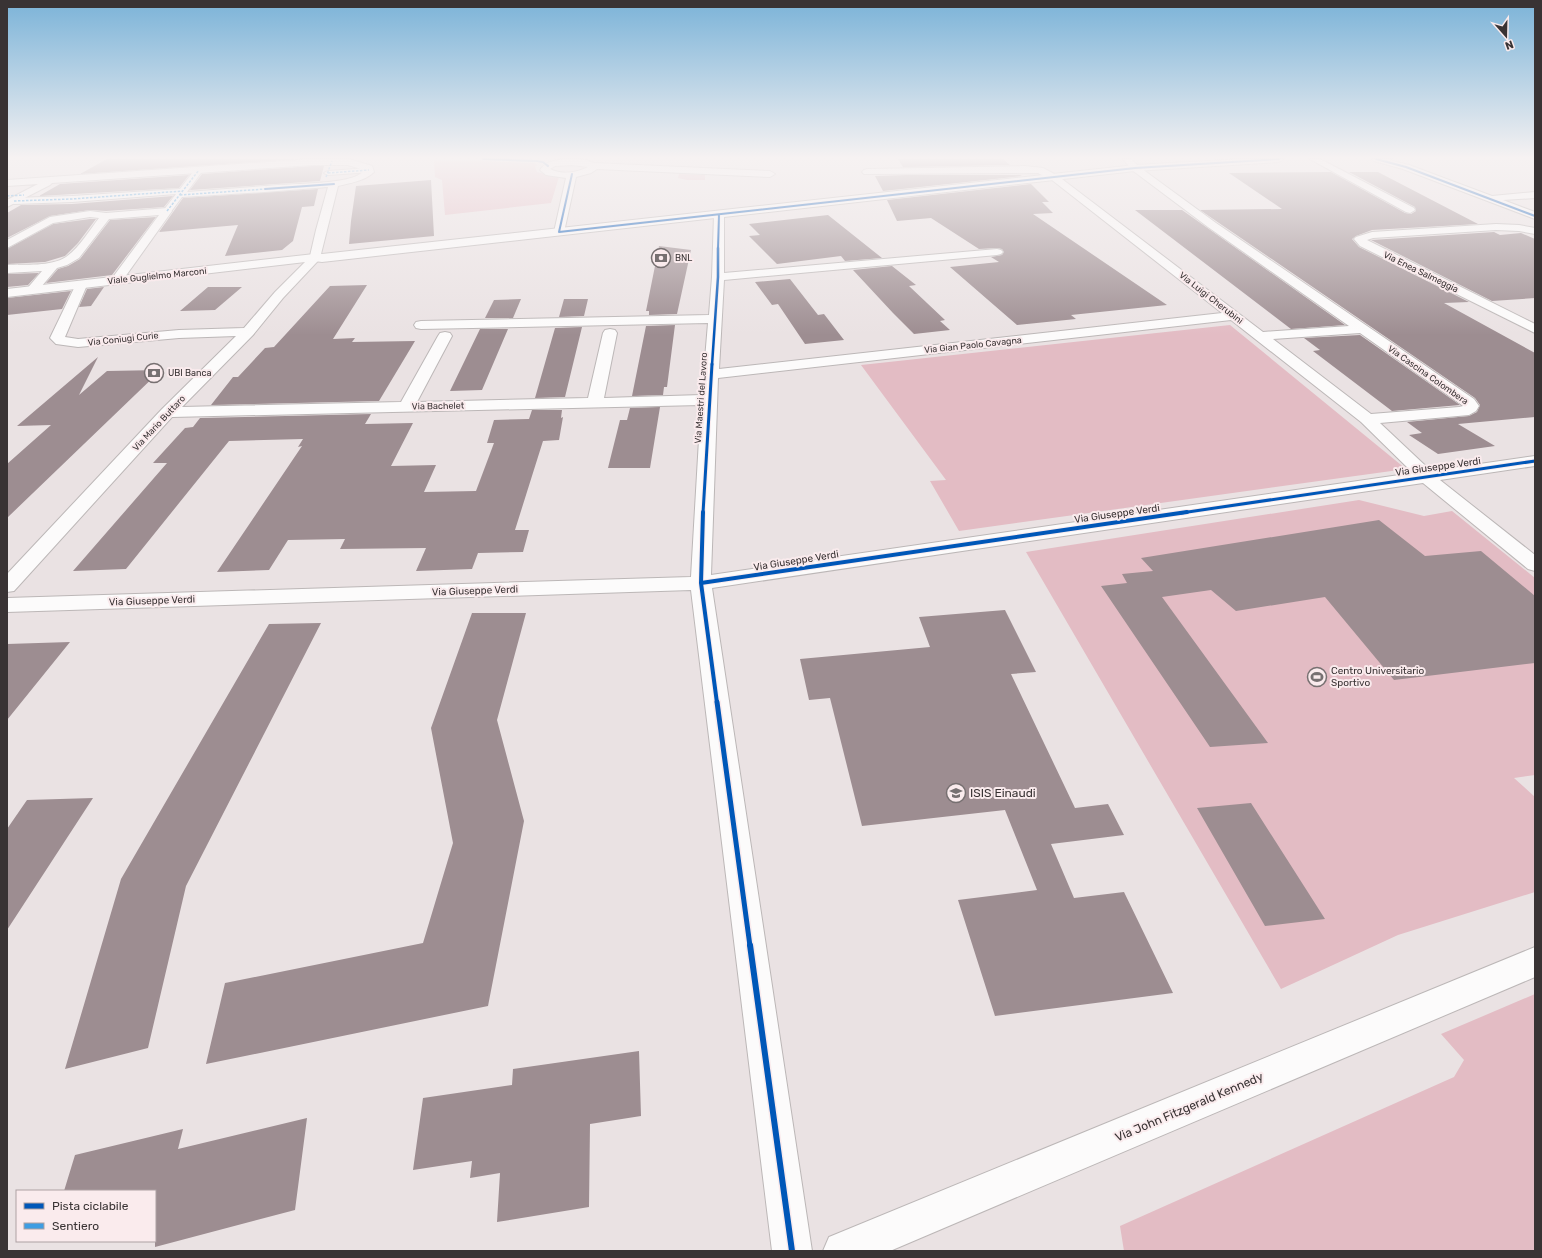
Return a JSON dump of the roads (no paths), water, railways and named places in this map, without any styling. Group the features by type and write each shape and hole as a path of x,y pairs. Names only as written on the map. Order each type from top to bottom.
{"street":[{"path":"7,245 45,222 59,218"},
{"path":"7,269 53,265 71,258 105,218"},
{"path":"116,281 163,218"},
{"path":"314,259 323,218"},
{"path":"559,232 562,218"},
{"name":"Viale Guglielmo Marconi","path":"7,293 694,218"},
{"name":"Via Maestri del Lavoro","path":"719,218 718,278 709,400 701,551 701,583 792,1251"},
{"name":"Via Luigi Cherubini","path":"1107,218 1367,419"},
{"name":"Via Cascina Colombera","path":"1202,218 1466,400 1471,406 1468,410 1462,412 1367,419"},
{"name":"Via Enea Salmeggia","path":"1535,231 1514,227 1490,227 1372,235 1360,239 1364,244 1535,329"},
{"path":"718,278 997,252"},
{"name":"Via Mario Buttaro","path":"7,586 168,412 248,332 278,295 314,259"},
{"path":"32,290 53,265"},
{"name":"Via Coniugi Curie","path":"81,285 58,335 57,338 61,341 78,343 179,334 248,332"},
{"name":"Via Gian Paolo Cavagna","path":"711,374 1235,316"},
{"path":"421,325 714,319"},
{"path":"1260,336 1362,329"},
{"path":"596,402 610,333"},
{"path":"407,406 445,336"},
{"name":"Via Bachelet","path":"168,412 709,400"},
{"path":"1367,419 1426,477 1535,565"},
{"name":"Via Giuseppe Verdi","path":"7,606 701,583 1535,461"},
{"name":"Via John Fitzgerald Kennedy","path":"843,1251 1535,962"}],"place":[{"name":"BNL","path":"661,258"},
{"name":"UBI Banca","path":"154,373"},
{"name":"Centro Universitario Sportivo","path":"1317,677"},
{"name":"ISIS Einaudi","path":"956,793"}]}
